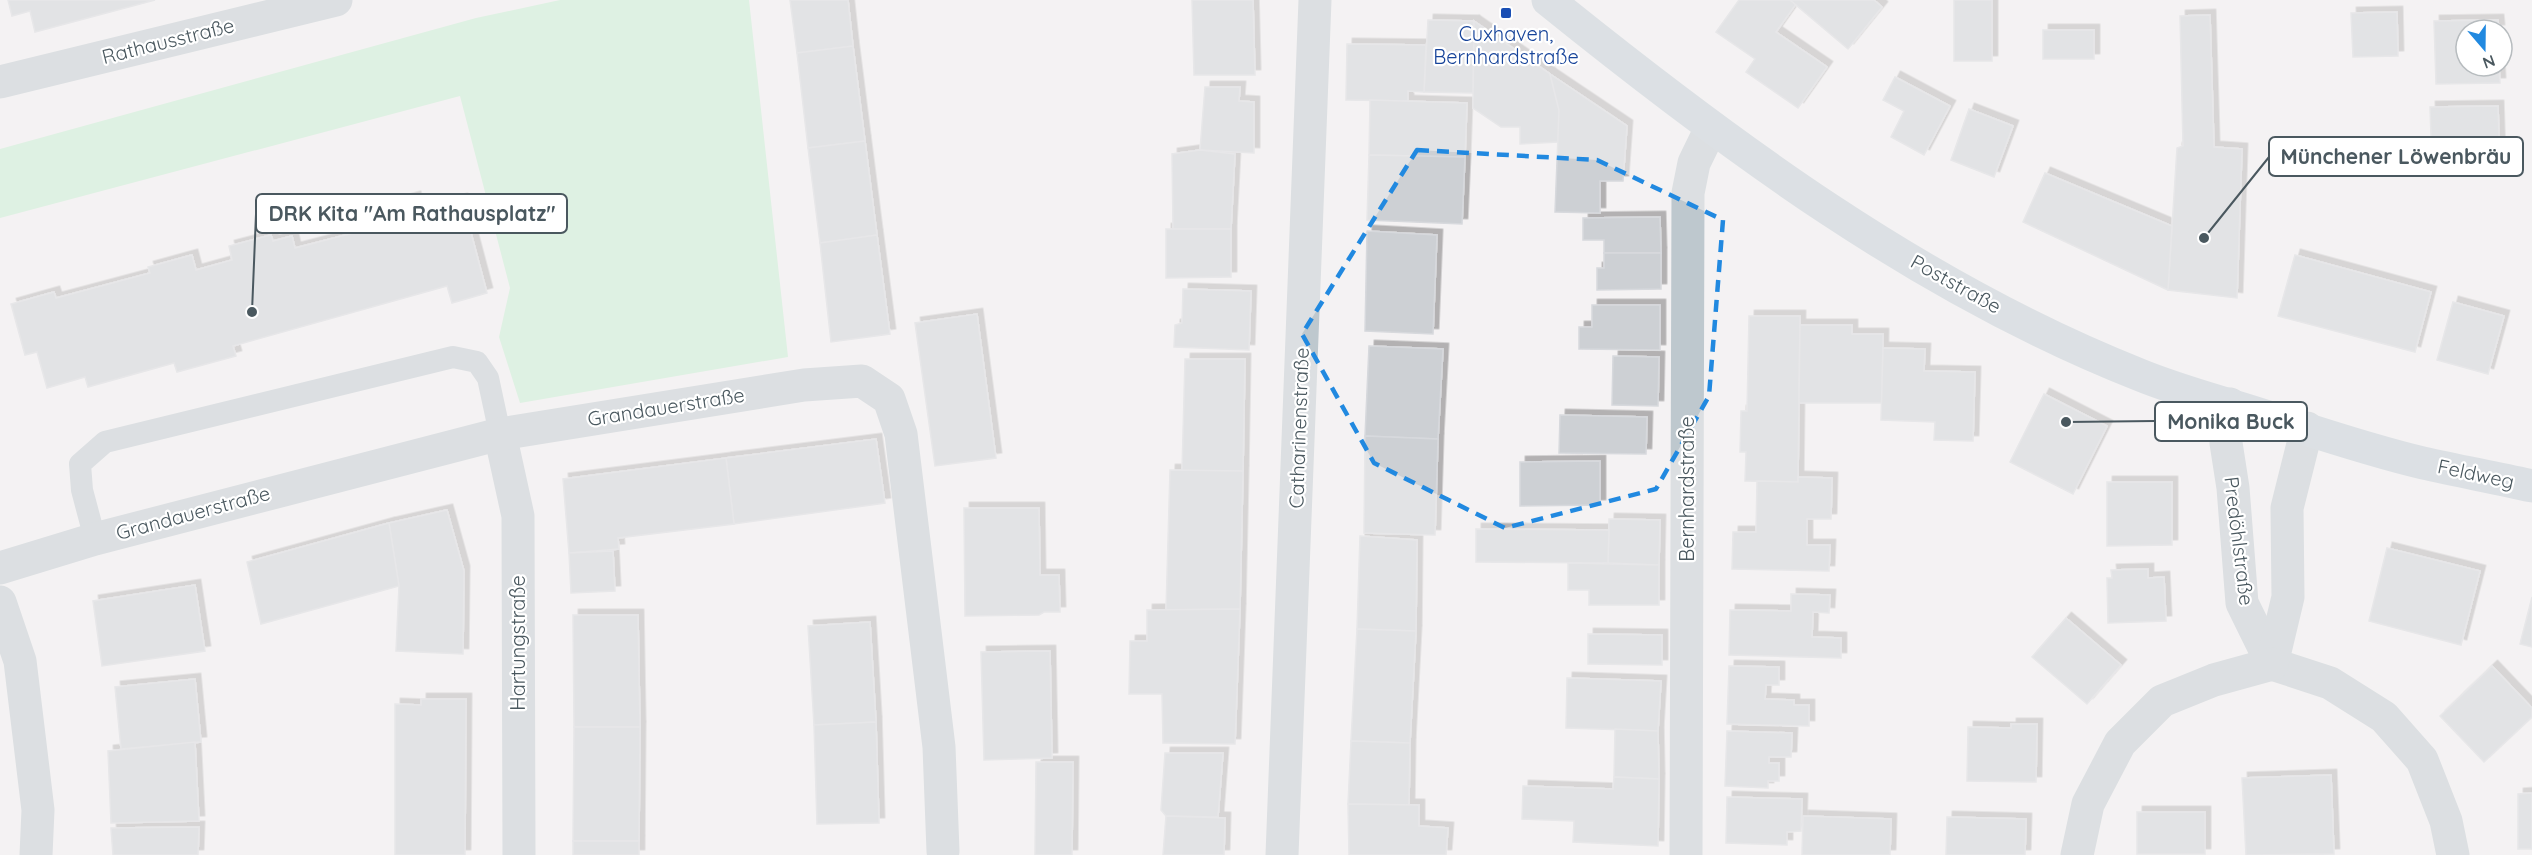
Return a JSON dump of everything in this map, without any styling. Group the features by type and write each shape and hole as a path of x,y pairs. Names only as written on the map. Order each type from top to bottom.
{"street":[{"name":"Rathausstraße","path":"0,82 336,0"},
{"name":"Catharinenstraße","path":"1282,855 1316,0"},
{"name":"Poststraße","path":"1548,0 1711,128 1780,177 1874,238 2026,324 2141,376 2420,462"},
{"name":"Bernhardstraße","path":"1686,855 1688,194 1694,163 1711,128"},
{"name":"Grandauerstraße","path":"0,568 94,539 500,434 804,385 862,381 889,399 901,434 939,747 943,851"},
{"name":"Predöhlstraße","path":"2230,404 2226,443 2233,488 2242,603 2272,664"},
{"path":"2272,664 2288,597 2287,508 2307,428"},
{"name":"Hartungstraße","path":"500,434 518,516 519,855"},
{"name":"Feldweg","path":"2420,462 2532,486"},
{"path":"0,602 20,661 38,810 36,855"},
{"path":"2077,855 2088,804 2120,743 2162,701 2214,680 2272,664 2331,683 2384,717 2422,760 2446,821 2453,855"}],"lane":[{"path":"94,539 82,490 80,464 105,442 453,357 477,362 488,378 500,434"}],"highlighted area":[{"path":"1417,150 1597,160 1723,220 1709,396 1656,489 1505,528 1374,463 1302,334"}],"green space":[{"path":"560,0 749,0 788,357 520,403 499,337 510,288 460,96 0,218 0,149 476,18"}],"building":[{"path":"8,0 155,0 35,32 30,11 12,16"},
{"path":"790,0 848,0 853,46 797,53"},
{"path":"1192,0 1253,0 1255,75 1194,75"},
{"path":"1739,0 1790,0 1796,4 1776,32 1827,67 1798,108 1746,72 1755,59 1716,32"},
{"path":"1790,0 1874,0 1882,7 1848,49"},
{"path":"1954,0 1992,0 1992,61 1954,61"},
{"path":"2397,12 2398,56 2353,57 2351,13"},
{"path":"2210,15 2214,147 2242,149 2237,298 2168,290 2177,148 2183,146 2180,16"},
{"path":"1428,20 1474,21 1473,93 1424,92"},
{"path":"1474,21 1550,74 1559,110 1559,142 1520,144 1520,127 1501,127 1473,108"},
{"path":"2434,21 2454,21 2454,78 2500,78 2500,83 2436,84"},
{"path":"2043,30 2094,30 2094,59 2043,59"},
{"path":"1347,44 1426,45 1424,92 1408,91 1408,101 1346,100"},
{"path":"853,46 865,141 808,148 797,53"},
{"path":"1550,74 1627,126 1623,181 1600,181 1600,213 1555,212 1559,110"},
{"path":"1895,77 1950,106 1924,155 1891,137 1904,111 1883,100"},
{"path":"1205,87 1240,87 1239,101 1254,102 1254,153 1200,150"},
{"path":"1370,100 1467,103 1465,157 1369,155"},
{"path":"2498,106 2500,167 2432,168 2430,107"},
{"path":"1969,109 2013,126 1994,177 1951,160"},
{"path":"865,141 877,235 820,243 808,148"},
{"path":"1200,150 1235,154 1231,229 1173,229 1172,154"},
{"path":"1369,155 1465,157 1462,224 1367,220"},
{"path":"2045,173 2172,226 2168,290 2023,222"},
{"path":"415,197 419,211 462,199 487,293 452,303 447,286 233,346 236,356 177,372 174,363 88,387 85,377 47,388 37,352 25,355 11,304 54,292 56,298 150,273 148,267 192,255 196,270 232,260 229,246 271,235 273,241 292,236 295,248 361,231 356,213"},
{"path":"1660,217 1661,253 1604,253 1604,240 1583,240 1583,218"},
{"path":"1166,229 1231,229 1231,277 1166,278"},
{"path":"1367,231 1437,235 1433,334 1365,331"},
{"path":"877,235 890,334 831,342 820,243"},
{"path":"1604,253 1661,253 1661,289 1597,290 1597,268 1604,268"},
{"path":"2295,255 2431,292 2415,352 2278,316"},
{"path":"1183,289 1251,291 1249,350 1174,347 1175,325 1182,323"},
{"path":"2453,302 2504,316 2488,374 2437,360"},
{"path":"1592,305 1660,305 1660,350 1579,349 1579,327 1592,327"},
{"path":"977,314 996,458 935,466 915,323"},
{"path":"1749,316 1800,316 1798,482 1745,481 1746,452 1740,452 1741,411 1747,411"},
{"path":"1800,325 1852,325 1852,334 1883,334 1882,403 1799,403"},
{"path":"1369,346 1443,349 1438,439 1365,436"},
{"path":"1883,348 1925,349 1924,371 1975,372 1973,441 1934,440 1935,422 1881,420"},
{"path":"1613,356 1659,357 1658,406 1612,405"},
{"path":"1185,359 1245,359 1243,471 1182,471"},
{"path":"2044,394 2107,426 2073,494 2010,462"},
{"path":"1560,415 1647,417 1646,454 1559,453"},
{"path":"1365,436 1438,439 1435,535 1364,533"},
{"path":"876,439 885,503 734,524 726,458"},
{"path":"726,458 734,524 618,538 619,549 569,553 563,479"},
{"path":"1600,461 1600,505 1520,506 1520,462"},
{"path":"1170,470 1243,471 1240,609 1166,610"},
{"path":"1798,477 1832,478 1831,519 1807,519 1807,545 1830,545 1829,571 1732,569 1733,532 1756,532 1757,481 1798,482"},
{"path":"2107,482 2172,482 2172,545 2107,546"},
{"path":"964,508 1039,508 1040,575 1059,575 1060,612 1044,612 1039,615 965,616"},
{"path":"447,510 464,571 463,654 396,651 399,586 389,523"},
{"path":"1609,519 1660,520 1659,565 1608,563"},
{"path":"389,523 399,586 261,624 247,562"},
{"path":"1476,529 1609,530 1608,563 1476,562"},
{"path":"1360,536 1417,540 1416,631 1357,629"},
{"path":"2387,548 2480,571 2461,645 2369,621"},
{"path":"613,551 615,591 571,593 569,553"},
{"path":"1568,563 1659,565 1659,605 1589,605 1589,590 1568,590"},
{"path":"2148,569 2148,578 2164,577 2166,621 2108,623 2107,578 2112,578 2111,570"},
{"path":"195,585 205,651 102,666 93,601"},
{"path":"1791,594 1830,595 1829,613 1813,612 1812,637 1841,638 1841,658 1729,655 1730,610 1791,611"},
{"path":"2532,597 2532,647 2520,644"},
{"path":"1240,609 1235,744 1163,743 1162,694 1129,694 1130,641 1147,641 1147,610"},
{"path":"573,615 638,615 640,727 574,727"},
{"path":"2066,618 2121,665 2087,704 2032,657"},
{"path":"870,622 876,722 814,725 808,626"},
{"path":"1357,629 1416,631 1410,743 1351,741"},
{"path":"1588,634 1662,635 1662,665 1588,664"},
{"path":"1050,651 1052,758 984,760 981,652"},
{"path":"1729,666 1779,667 1779,685 1766,685 1765,699 1794,700 1794,705 1809,705 1809,726 1727,724"},
{"path":"2492,666 2532,708 2532,717 2484,762 2440,716"},
{"path":"1567,678 1661,681 1658,731 1566,728"},
{"path":"195,679 201,742 121,749 115,687"},
{"path":"421,699 466,699 465,855 395,855 395,704 421,705"},
{"path":"876,722 879,823 817,824 814,725"},
{"path":"2011,724 2037,724 2036,782 1967,781 1968,727 2011,728"},
{"path":"574,727 640,727 639,841 573,841"},
{"path":"1615,729 1658,731 1659,779 1614,777"},
{"path":"1727,731 1792,733 1791,757 1769,757 1769,763 1779,763 1779,781 1768,781 1768,788 1725,786"},
{"path":"1351,741 1410,743 1409,805 1348,804"},
{"path":"195,742 199,821 111,823 108,751"},
{"path":"1165,753 1223,753 1218,817 1166,816 1161,810"},
{"path":"1036,762 1073,762 1072,855 1035,855"},
{"path":"2331,775 2334,854 2246,855 2242,778"},
{"path":"1614,777 1659,779 1658,846 1573,842 1574,821 1522,819 1523,786 1613,789"},
{"path":"2532,793 2532,849 2518,849 2518,794"},
{"path":"1727,797 1802,799 1801,831 1787,832 1787,845 1726,843"},
{"path":"1348,804 1419,805 1419,826 1448,828 1446,855 1349,855"},
{"path":"2137,812 2205,812 2205,854 2137,854"},
{"path":"1166,816 1225,818 1224,855 1163,855"},
{"path":"1803,816 1891,819 1890,855 1802,855"},
{"path":"1947,817 2026,819 2025,855 1946,855"},
{"path":"199,827 198,855 113,855 111,828"},
{"path":"573,841 639,841 639,855 573,855"}],"place":[{"name":"Cuxhaven, Bernhardstraße","path":"1506,13"},
{"name":"Münchener Löwenbräu","path":"2204,238"},
{"name":"DRK Kita \"Am Rathausplatz\"","path":"252,312"},
{"name":"Monika Buck","path":"2066,422"}]}
